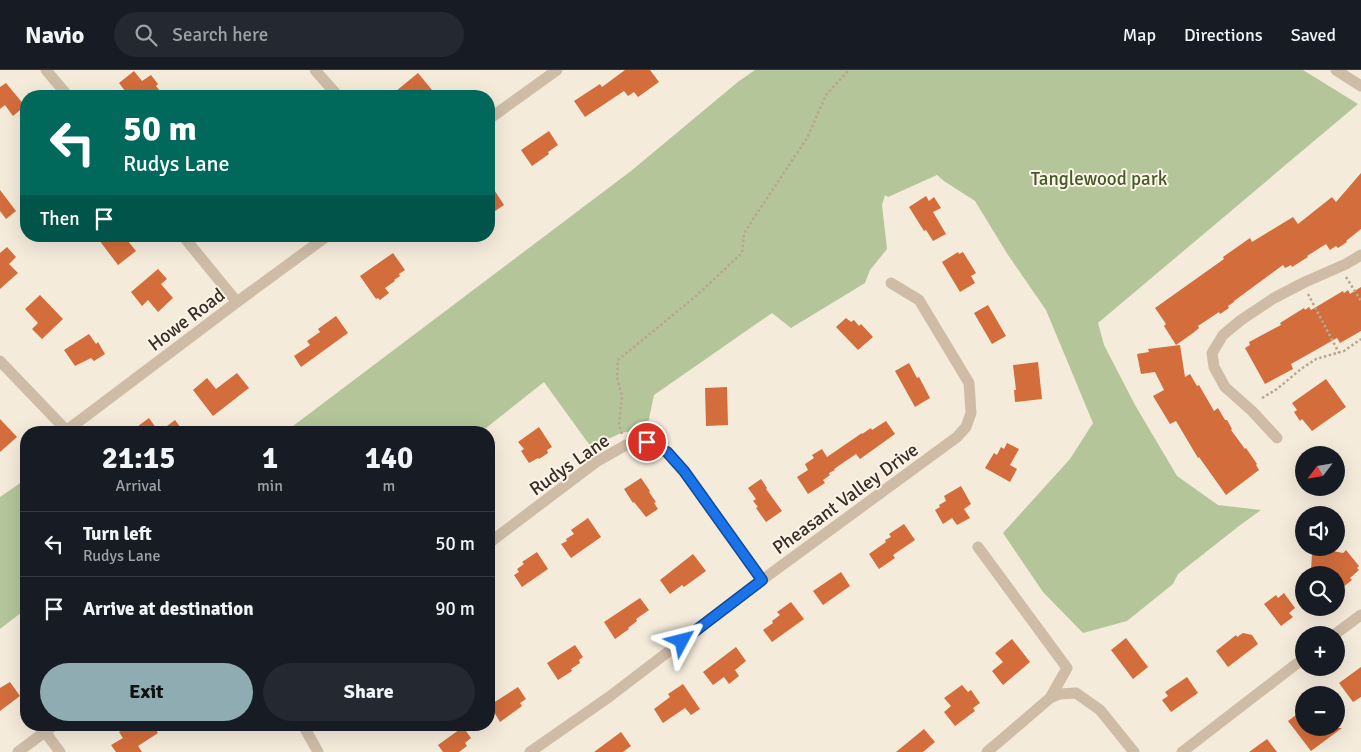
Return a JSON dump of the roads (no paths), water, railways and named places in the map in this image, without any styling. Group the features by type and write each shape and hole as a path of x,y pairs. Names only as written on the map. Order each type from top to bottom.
{"street":[{"path":"46,70 63,90"},
{"path":"315,70 333,90"},
{"path":"495,115 557,70"},
{"path":"1336,70 1361,86"},
{"path":"188,242 237,302"},
{"name":"Howe Road","path":"75,426 319,242"},
{"path":"1277,438 1252,411 1225,387 1214,367 1212,353 1223,335 1240,320 1274,298 1361,255"},
{"name":"Pheasant Valley Drive","path":"530,752 609,696 762,580 957,437 966,427 971,413 969,383 919,300 891,283"},
{"path":"0,361 61,426"},
{"name":"Rudys Lane","path":"495,538 596,462 626,445 647,442 667,452 684,471 762,580"},
{"path":"978,547 1067,668 1050,698"},
{"path":"1345,627 1361,615"},
{"path":"1182,752 1295,665"},
{"path":"987,752 1050,698 1060,694 1076,692 1100,710 1134,752"},
{"path":"18,752 46,731"},
{"path":"50,731 60,752"},
{"path":"306,731 318,752"}],"park label":[{"name":"Tanglewood park","path":"1099,178"}]}
